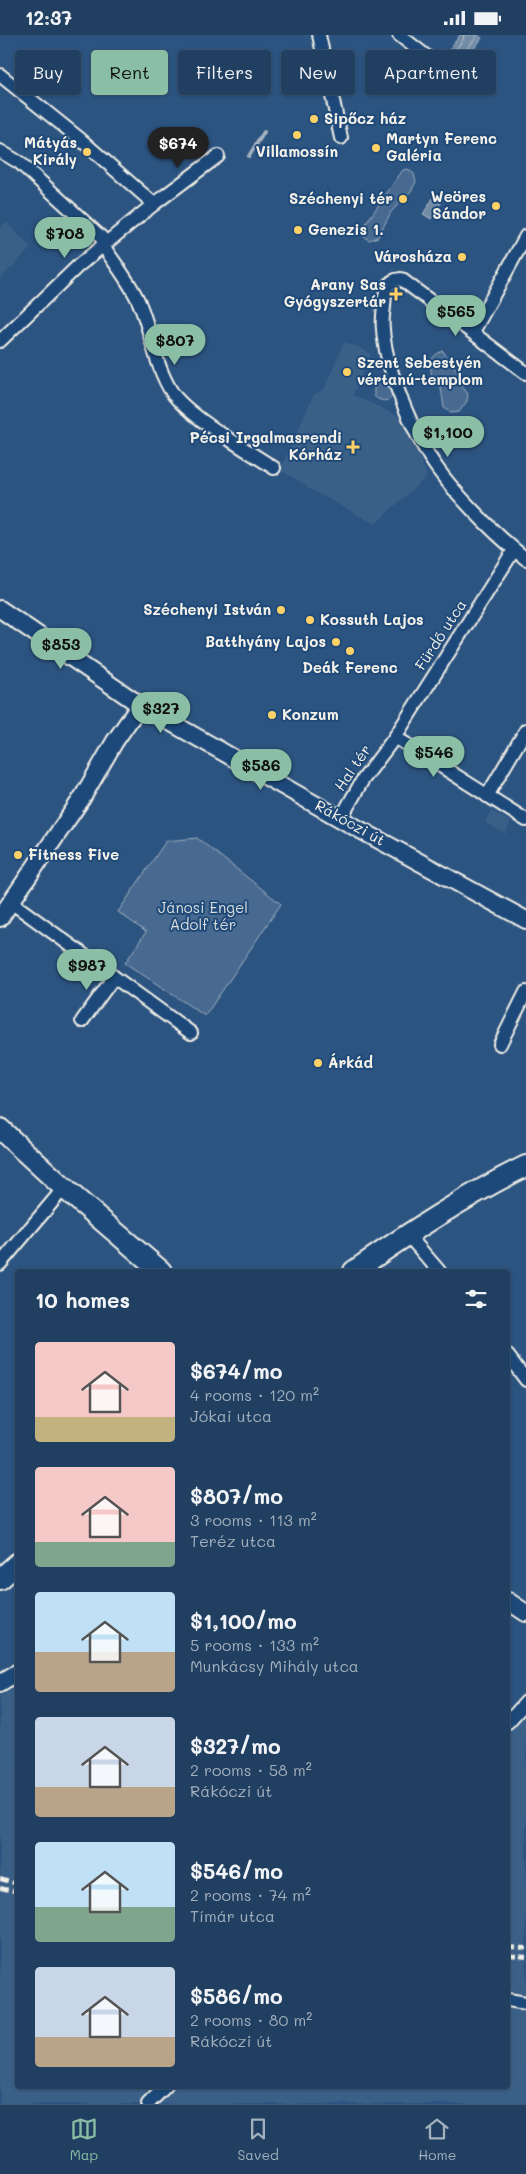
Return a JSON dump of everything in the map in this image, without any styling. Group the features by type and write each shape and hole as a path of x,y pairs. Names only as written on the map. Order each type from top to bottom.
{"main road":[{"path":"0,1129 64,1188 159,1269"},
{"path":"357,1269 407,1234 489,1183 518,1169"}],"street":[{"path":"319,35 341,138"},
{"path":"399,35 418,50"},
{"path":"0,75 80,139 154,203"},
{"path":"0,151 20,163 102,239 103,245 140,302 156,358 172,392 196,415 274,468"},
{"path":"0,341 78,266 154,203 218,156"},
{"path":"473,332 526,236"},
{"path":"526,373 401,279 393,280 385,289 383,330 389,359 405,405 426,451 453,488 514,550 526,559"},
{"name":"Fürdő utca","path":"395,737 514,550"},
{"name":"Rákóczi út","path":"0,609 140,705 526,920"},
{"path":"0,918 140,705"},
{"path":"487,795 526,730"},
{"path":"395,737 526,820"},
{"name":"Hal tér","path":"340,818 374,764 395,737"},
{"path":"11,902 191,1033"},
{"path":"82,1021 114,977"},
{"path":"500,1044 526,992"},
{"path":"0,1264 64,1188"},
{"path":"407,1234 437,1269"},
{"path":"510,1359 526,1379"},
{"path":"517,1608 526,1623"},
{"path":"0,1683 15,1674"},
{"path":"510,1720 526,1702"},
{"path":"510,2000 526,2003"},
{"path":"148,2104 164,2089"},
{"path":"160,2104 166,2089"}],"shaded area":[{"path":"6,222 31,248 0,279 0,228"},
{"name":"Pécsi Irgalmasrendi Kórház","path":"344,342 371,354 353,395 404,419 427,476 375,524 306,487 306,485 280,470 314,394 324,389"},
{"path":"491,811 511,822 505,834 485,822"},
{"path":"15,1688 15,2089 510,2089 510,1729 526,1712 526,2104 0,2104 0,1695"}],"green space":[{"path":"408,169 414,174 416,182 411,191 391,212 378,237 369,240 364,237 362,229 403,170"},
{"path":"443,351 452,365 463,375 461,385 468,394 467,401 459,412 451,413 444,408 441,388 434,383 431,368 432,360"},
{"path":"378,381 387,386 393,395 391,398 382,400 374,396 374,388"},
{"name":"Jánosi Engel Adolf tér","path":"197,838 281,904 205,1016 125,963 146,932 118,912 166,841"}],"water":[{"path":"460,35 478,35 482,38 473,50 449,50"},
{"path":"435,195 443,200 431,219 423,214"}],"waterway":[{"path":"249,156 264,132"}],"railway":[{"path":"0,1879 15,1883"},
{"path":"0,1888 15,1891"},
{"path":"510,1947 526,1948"},
{"path":"510,1955 526,1957"}],"place":[{"name":"Sipőcz ház","path":"314,119"},
{"name":"Villamossín","path":"297,135"},
{"name":"Martyn Ferenc Galéria","path":"376,148"},
{"name":"Mátyás Király","path":"87,152"},
{"name":"Széchenyi tér","path":"403,199"},
{"name":"Weöres Sándor","path":"496,206"},
{"name":"Genezis 1.","path":"298,230"},
{"name":"Városháza","path":"462,257"},
{"name":"Arany Sas Gyógyszertár","path":"396,294"},
{"name":"Szent Sebestyén vértanú-templom","path":"347,372"},
{"name":"Pécsi Irgalmasrendi Kórház","path":"353,447"},
{"name":"Széchenyi István","path":"281,610"},
{"name":"Kossuth Lajos","path":"310,620"},
{"name":"Batthyány Lajos","path":"336,642"},
{"name":"Deák Ferenc","path":"350,651"},
{"name":"Konzum","path":"272,715"},
{"name":"Fitness Five","path":"18,855"},
{"name":"Árkád","path":"318,1063"}]}
